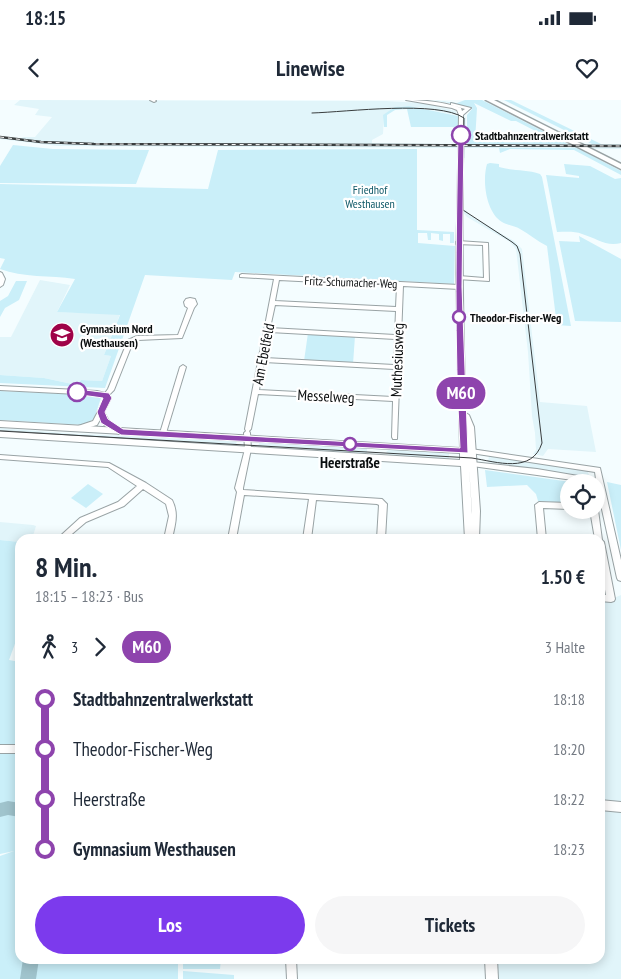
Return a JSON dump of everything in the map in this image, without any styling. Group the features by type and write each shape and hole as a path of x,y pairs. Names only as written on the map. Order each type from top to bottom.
{"highway":[{"path":"489,100 621,167"},
{"path":"499,100 621,162"}],"main road":[{"path":"408,100 453,107 459,110 462,115 458,243 462,407 470,427 468,451 476,511 475,534"},
{"path":"431,100 469,108 462,115"},
{"path":"0,424 163,434 247,433 395,442 468,451"},
{"path":"0,434 469,464"},
{"path":"469,464 469,534"},
{"path":"491,964 492,979"}],"street":[{"path":"458,243 486,244 488,280 459,278"},
{"path":"0,274 2,279 0,285"},
{"name":"Fritz-Schumacher-Weg","path":"242,276 459,287"},
{"name":"Am Ebelfeld","path":"233,534 241,492 239,488 248,449 247,433 277,278"},
{"name":"Muthesiusweg","path":"395,442 400,284"},
{"path":"272,303 399,309"},
{"path":"75,429 95,423 108,398 106,395 110,390 130,342 137,338 180,337 191,308 189,306"},
{"path":"267,330 398,337"},
{"path":"261,360 397,367"},
{"path":"163,434 184,367"},
{"path":"0,388 106,395"},
{"name":"Messelweg","path":"255,392 396,399"},
{"path":"101,412 107,424 121,432"},
{"path":"468,451 598,470 599,474"},
{"path":"0,457 109,465 169,502 174,509 169,534"},
{"path":"469,464 560,476"},
{"path":"67,534 83,520 121,504 143,485"},
{"path":"241,492 382,502 382,534"},
{"path":"307,534 313,497"},
{"path":"542,534 539,504 560,505"},
{"path":"605,504 621,578"},
{"path":"597,519 599,534"},
{"path":"605,567 611,599 605,598"},
{"path":"0,749 15,749"},
{"path":"605,805 621,807"},
{"path":"291,964 292,979"}],"shaded area":[{"path":"20,100 386,101 423,103 456,111 456,115 401,106 384,115 383,134 372,140 372,143 463,144 464,116 466,118 465,144 621,144 621,149 465,148 465,158 463,158 462,148 58,146 0,139 0,136 19,139 35,137 52,117 35,115 39,109 14,105"},
{"path":"461,210 466,210 471,216 514,241 522,249 540,402 587,406 596,452 548,449 543,456 533,454 536,450 535,433 516,249 510,242 467,217"},
{"name":"Gymnasium Nord (Westhausen)","path":"40,280 70,285 57,312 120,314 104,355 111,356 102,381 81,380 77,385 44,378 0,375 0,337 11,337"},
{"path":"0,428 75,434 237,440 236,445 0,432"},
{"path":"256,440 367,447 367,454 258,447 259,443 255,443"},
{"path":"390,449 449,453 449,459 390,455 386,452"},
{"path":"489,456 588,470 588,474 564,474 488,462"},
{"path":"0,522 36,526 34,534 15,534 15,542 0,540"},
{"path":"621,595 621,979 491,979 490,964 605,964 605,597 614,598"}],"green space":[{"path":"433,100 457,103 465,100 482,100 568,144 467,144 467,115 472,109","holes":["474,103 511,121 516,121 553,140 475,141 477,108"]},
{"path":"504,100 511,100 601,144 592,144"},
{"path":"409,106 458,116 458,127 411,127 407,109 395,110 387,115 387,127 384,127 383,115 395,107"},
{"path":"13,145 53,149 149,150 136,184 0,183 0,166"},
{"path":"499,148 577,148 621,171 621,175 574,150 510,149 500,153"},
{"name":"Friedhof Westhausen","path":"417,149 417,230 454,232 454,243 450,243 450,234 443,234 443,241 439,240 439,234 431,233 431,240 428,240 427,233 418,233 418,243 455,246 454,284 235,272 232,280 145,275 105,388 0,383 0,375 44,378 77,385 81,380 102,381 111,356 104,355 120,315 57,312 75,279 27,275 0,269 5,259 0,258 0,184 208,189 218,150"},
{"path":"487,164 499,164 499,167 504,168 535,172 542,177 571,326 556,325 553,321 556,318 547,246 520,229 502,222 492,211 485,187"},
{"path":"564,164 590,166 615,179 621,178 621,243 606,243 576,232 557,232 546,175 579,178 579,176 566,174"},
{"path":"579,236 621,259 621,322 575,321 559,241 580,242"},
{"path":"16,281 27,281 19,300 5,308 0,317 0,301 8,296"},
{"path":"308,333 355,336 353,364 304,361"},
{"path":"0,391 96,395 101,398 94,419 83,425 0,420"},
{"path":"485,470 560,480 560,502 538,501 536,494 527,485 487,487"},
{"path":"607,482 621,485 621,550"},
{"path":"88,484 103,494 86,508 71,498"},
{"path":"0,540 15,542 15,644 9,660 15,661 15,964 178,964 178,979 0,979 0,856 14,851 0,854"},
{"path":"183,964 220,964 220,969 183,969"},
{"path":"183,971 234,975 234,979 183,979"}],"waterway":[{"path":"0,810 8,808 15,809"},
{"path":"28,979 30,964"}],"tram line":[{"path":"0,431 472,458 513,464 530,459 537,453 542,443 520,254 517,246 512,242 463,210 464,118 434,109 414,108 312,113"}],"railway":[{"path":"0,137 41,142 94,144 621,146"}],"bus line":[{"name":"M60","path":"77,392 106,395 108,398 101,412 104,421 121,432 465,451 461,398 458,243 461,135"}],"place":[{"name":"Stadtbahnzentralwerkstatt","path":"461,135"},
{"name":"Theodor-Fischer-Weg","path":"459,317"},
{"name":"Gymnasium Nord (Westhausen)","path":"62,335"},
{"name":"Heerstraße","path":"350,444"}]}
